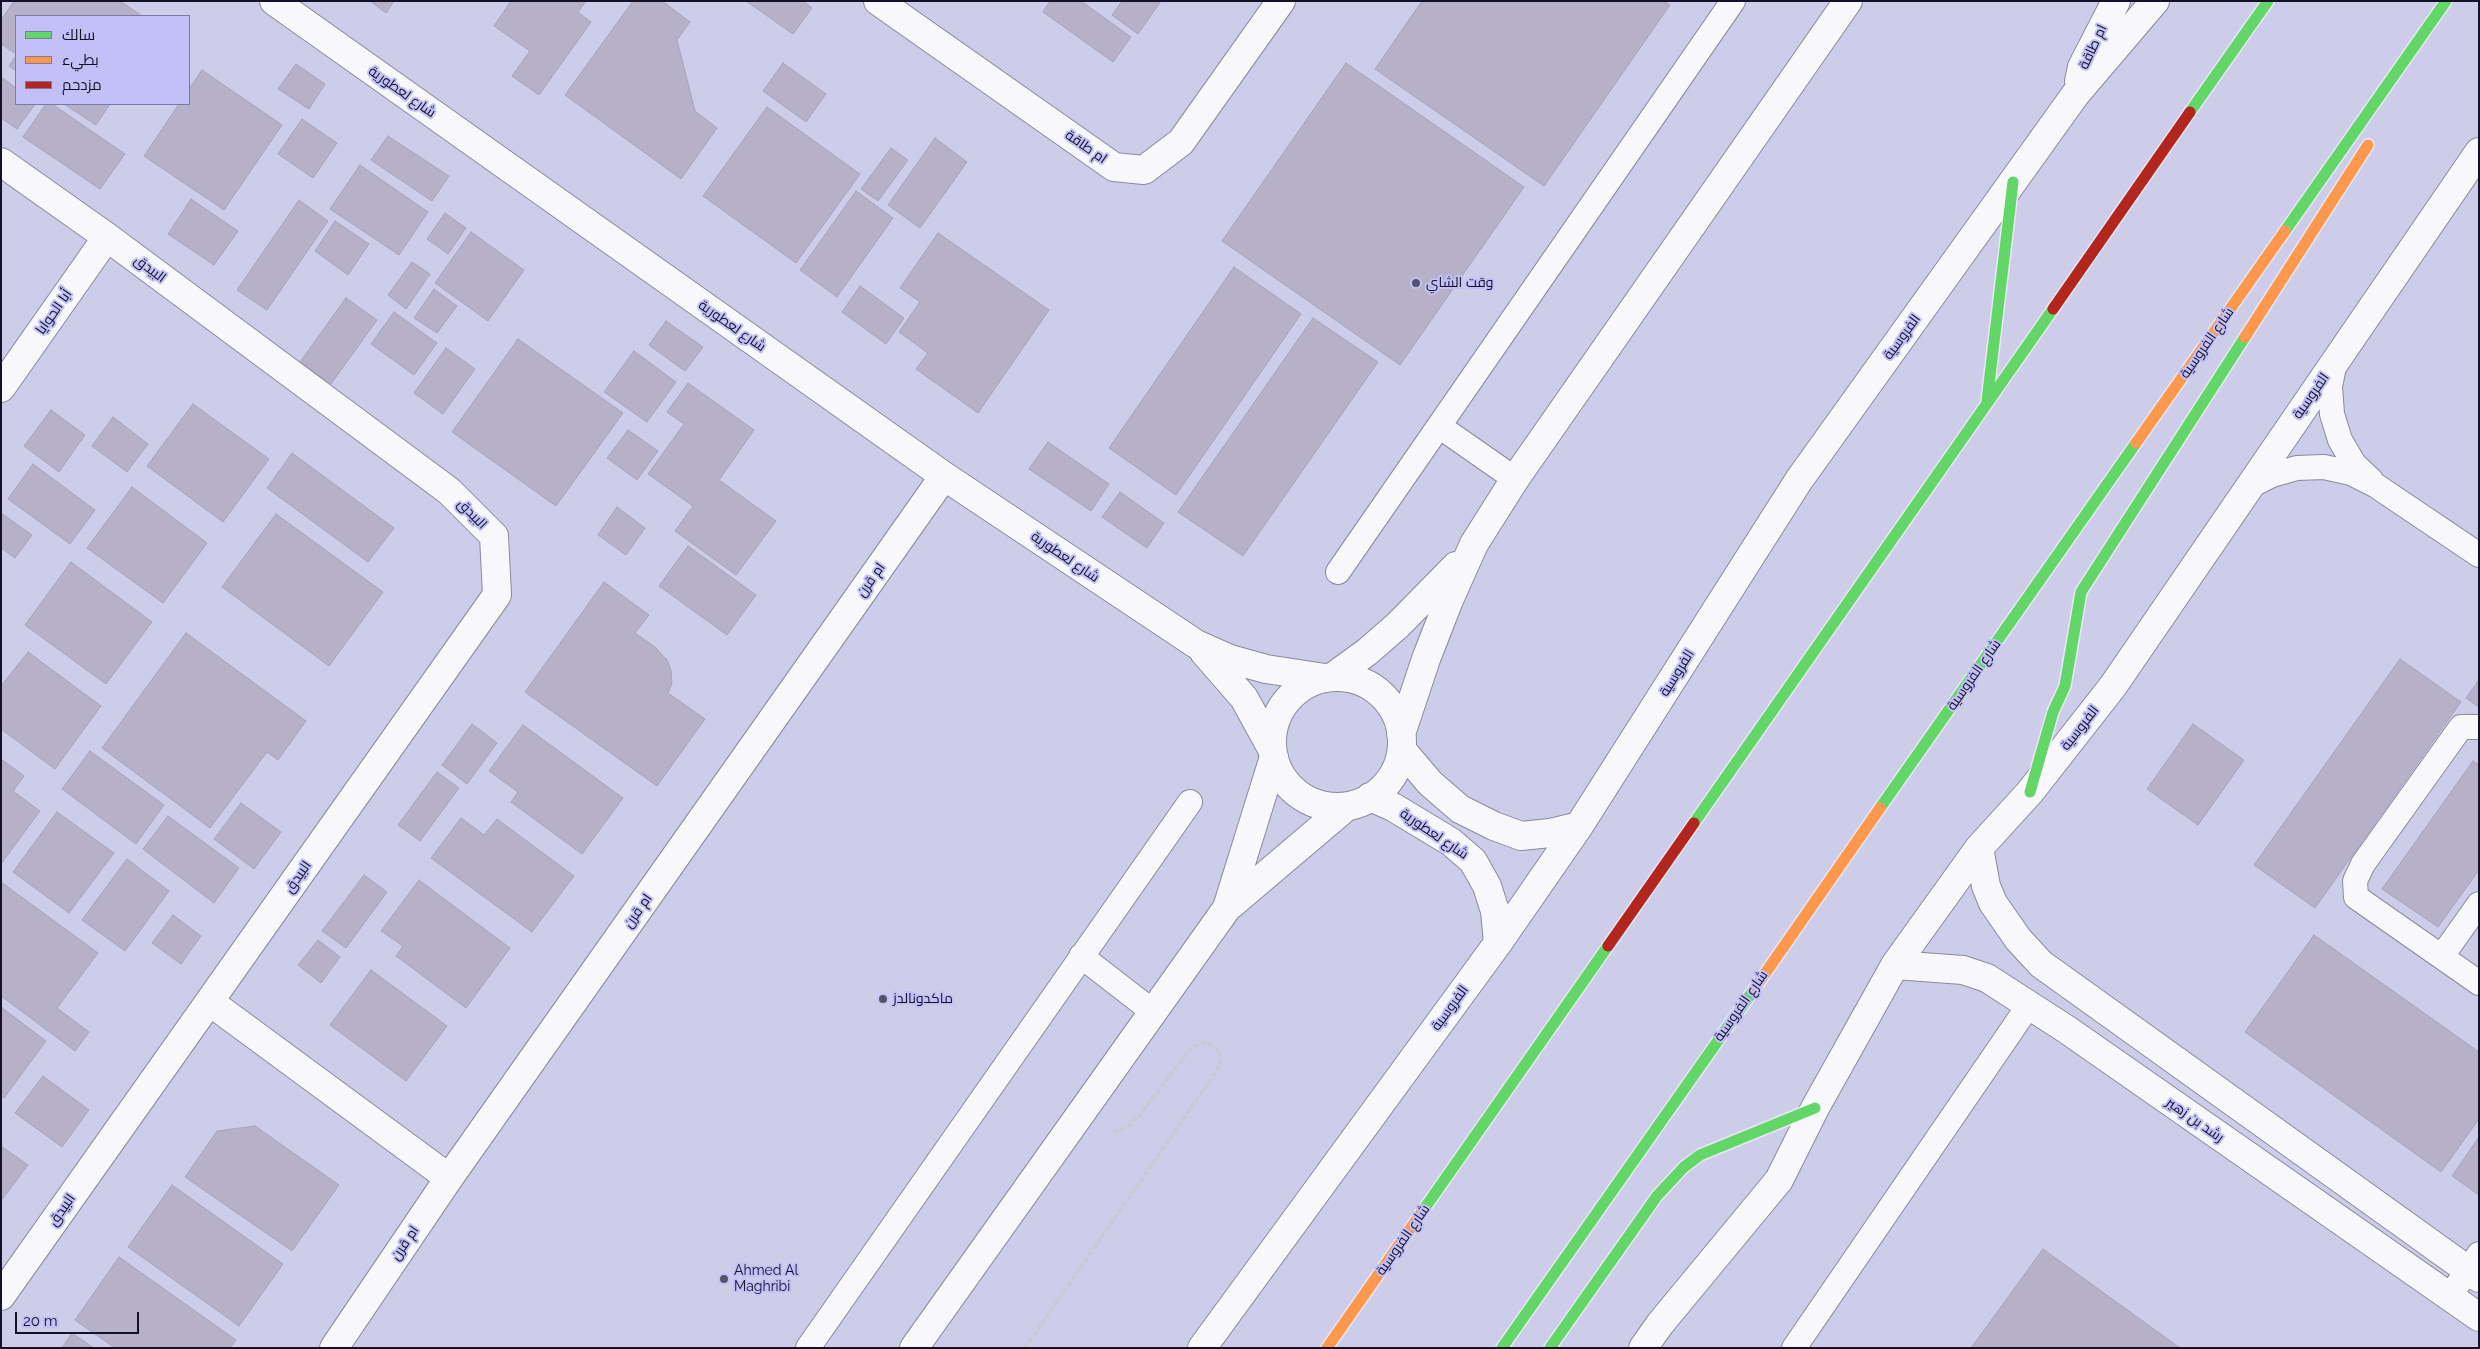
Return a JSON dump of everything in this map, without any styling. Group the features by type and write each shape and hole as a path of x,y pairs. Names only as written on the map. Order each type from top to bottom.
{"highway":[{"name":"شارع الفروسية","path":"1327,1348 2268,1"},
{"name":"شارع الفروسية","path":"1502,1348 2446,1"},
{"path":"2413,68 2424,34"},
{"path":"2030,792 2053,712 2065,686 2071,659 2075,617 2081,592 2373,136"},
{"path":"1987,404 2014,182"},
{"path":"1550,1348 1656,1196 1684,1166 1700,1155 1816,1108"}],"street":[{"name":"شارع لعطورية","path":"274,1 944,476 1196,644 1230,659 1266,670 1329,677"},
{"name":"ام طاقة","path":"878,1 1114,167 1144,170 1181,142 1281,1"},
{"path":"1329,677 1367,652 1398,625 1438,586 1474,544 1515,479 1848,1"},
{"name":"ام طاقة","path":"2075,95 2082,66 2116,1"},
{"name":"الفروسية","path":"1202,1348 1498,943 1579,826 1799,480 2075,95 2155,1"},
{"name":"الفروسية","path":"1643,1348 1662,1336 1779,1180 1816,1108 1895,965 1979,848 2030,792 2113,686 2479,152"},
{"name":"البيدق","path":"1,162 107,237 449,491 494,536 498,595 1,1296"},
{"name":"أبا الحوايا","path":"1,388 107,237"},
{"name":"ام قرن","path":"334,1348 449,1178 944,476"},
{"path":"1401,742 1426,659 1474,544"},
{"name":"شارع لعطورية","path":"1196,644 1222,669 1244,698 1260,724 1274,755"},
{"path":"914,1348 1227,908 1358,802 1378,793 1392,778 1400,759 1401,742 1398,719 1388,701 1373,687 1354,679 1329,677 1314,680 1296,690 1282,706 1274,724 1275,764 1286,782 1301,796 1320,805 1358,802"},
{"path":"1401,742 1430,783 1460,809 1494,826 1521,836 1550,833 1579,826"},
{"path":"1227,908 1274,755"},
{"name":"شارع لعطورية","path":"1358,802 1393,807 1443,837 1473,861 1487,886 1495,911 1498,943"},
{"path":"1979,848 1986,886 1993,903 2018,939 2042,964 2475,1268"},
{"name":"رشد بن زهير","path":"1895,965 1963,970 1987,978 2066,1029 2479,1318"},
{"path":"210,1002 449,1178"}],"lane":[{"path":"1338,572 1733,1"},
{"path":"2335,361 2330,387 2332,414 2340,440 2354,464 2375,485"},
{"path":"1439,426 1515,479"},
{"path":"2248,487 2272,475 2297,468 2324,467 2351,473 2375,485 2479,555"},
{"path":"2479,727 2461,727 2363,864 2355,881 2356,897 2479,983"},
{"path":"808,1348 1190,802"},
{"path":"2442,956 2479,904"},
{"path":"1081,956 1152,1011"},
{"path":"1794,1348 2029,1005"},
{"path":"2449,1297 2475,1268"}],"path":[{"path":"1025,1348 1220,1066 1219,1050 1206,1042 1192,1046 1139,1116 1127,1127 1113,1132 1099,1132 1086,1128 1076,1120"}],"building":[{"path":"14,1 120,1 141,15 15,15 15,53 1,44 1,20"},
{"path":"370,1 394,1 386,13"},
{"path":"511,1 586,1 578,12 591,22 539,95 512,76 530,51 494,26"},
{"path":"633,1 662,1 690,22 677,40 695,111 717,128 681,179 565,95"},
{"path":"746,1 803,1 812,8 793,34"},
{"path":"1050,1 1081,1 1131,37 1113,62 1043,12"},
{"path":"1122,1 1161,1 1138,34 1112,15"},
{"path":"1422,1 1663,1 1670,5 1544,186 1375,69"},
{"path":"15,57 15,70 9,66"},
{"path":"783,63 826,94 806,122 763,91"},
{"path":"1346,63 1524,187 1400,365 1222,241"},
{"path":"296,64 325,84 309,109 278,89"},
{"path":"202,70 282,125 224,210 144,156 178,105 190,105 190,88"},
{"path":"1,77 15,87 15,105 34,105 17,129 1,118"},
{"path":"45,105 53,105 125,154 100,189 23,137"},
{"path":"66,105 109,105 96,125"},
{"path":"767,107 860,174 796,263 703,196"},
{"path":"302,119 337,143 313,178 278,154"},
{"path":"388,136 449,176 432,201 371,160"},
{"path":"935,138 967,162 920,228 888,205"},
{"path":"891,148 908,160 878,201 861,189"},
{"path":"360,165 428,212 399,255 330,209"},
{"path":"856,191 893,218 837,297 800,270"},
{"path":"191,199 238,231 214,265 168,234"},
{"path":"299,200 328,221 267,310 237,290"},
{"path":"445,213 466,228 448,254 427,239"},
{"path":"335,221 369,244 348,275 315,251"},
{"path":"471,232 524,270 488,321 435,283"},
{"path":"938,233 1049,310 978,413 916,369 928,353 899,332 920,302 900,288"},
{"path":"412,262 430,274 406,309 388,295"},
{"path":"1234,267 1301,314 1176,495 1109,448"},
{"path":"860,286 904,318 886,344 842,312"},
{"path":"434,289 457,306 437,333 414,318"},
{"path":"346,298 377,320 331,384 300,362"},
{"path":"394,312 437,343 414,375 371,344"},
{"path":"1313,318 1378,362 1243,556 1178,512"},
{"path":"666,321 703,347 685,371 649,345"},
{"path":"518,339 623,413 556,506 452,432"},
{"path":"446,348 475,369 443,414 414,393"},
{"path":"634,351 676,382 647,422 604,392"},
{"path":"688,383 754,430 719,480 776,521 736,575 675,531 693,506 648,474 684,424 667,412"},
{"path":"193,404 269,459 223,522 147,466"},
{"path":"51,410 85,435 59,472 24,446"},
{"path":"113,417 148,444 127,472 92,446"},
{"path":"628,430 658,451 637,480 607,458"},
{"path":"1048,442 1109,484 1091,511 1029,469"},
{"path":"292,453 394,528 368,562 267,488"},
{"path":"33,464 95,510 70,544 8,499"},
{"path":"132,487 207,543 163,603 87,548"},
{"path":"1120,492 1164,523 1147,548 1102,517"},
{"path":"617,507 645,528 626,555 598,535"},
{"path":"1,513 32,535 15,558 1,548"},
{"path":"276,514 383,592 329,666 222,587"},
{"path":"688,546 756,595 727,635 659,586"},
{"path":"71,562 152,622 106,684 25,625"},
{"path":"604,582 649,615 635,633 655,647 667,660 671,670 672,683 668,693 705,719 657,786 525,692"},
{"path":"186,633 306,721 278,760 267,752 210,828 102,748"},
{"path":"28,652 101,706 55,769 1,729 1,686"},
{"path":"2400,659 2461,702 2315,908 2254,865"},
{"path":"2479,680 2479,707 2466,698"},
{"path":"472,724 497,743 467,784 442,765"},
{"path":"2193,724 2244,760 2198,825 2147,789"},
{"path":"523,725 623,798 582,854 511,802 518,792 489,771"},
{"path":"90,751 164,805 136,844 62,789"},
{"path":"1,759 24,776 13,791 40,811 1,864"},
{"path":"2473,761 2479,765 2479,870 2438,927 2382,889"},
{"path":"437,772 459,788 420,841 398,825"},
{"path":"241,803 281,832 254,869 214,839"},
{"path":"57,812 114,853 69,913 13,872"},
{"path":"168,816 239,868 214,903 143,849"},
{"path":"461,818 484,835 497,819 574,876 532,932 431,858"},
{"path":"127,859 169,891 125,951 82,920"},
{"path":"364,875 387,892 346,948 322,931"},
{"path":"419,880 510,948 466,1008 396,956 403,946 381,931"},
{"path":"1,882 98,953 57,1008 89,1032 75,1051 1,996"},
{"path":"173,915 201,936 181,964 152,943"},
{"path":"2314,935 2479,1052 2479,1119 2441,1172 2245,1032"},
{"path":"318,940 340,957 321,983 298,965"},
{"path":"371,970 447,1026 406,1081 330,1025"},
{"path":"1,1007 46,1041 4,1098 1,1096"},
{"path":"43,1076 89,1110 62,1147 15,1113"},
{"path":"255,1126 339,1185 292,1251 185,1177 217,1131"},
{"path":"2479,1137 2479,1195 2452,1176"},
{"path":"1,1146 28,1165 1,1201"},
{"path":"172,1185 283,1264 239,1326 128,1247"},
{"path":"2043,1249 2180,1348 1971,1348"},
{"path":"119,1257 236,1340 230,1348 115,1348 75,1320"},
{"path":"72,1333 94,1348 62,1348"}],"traffic: fast":[{"path":"2190,112 2268,1"},
{"path":"2285,231 2446,1"},
{"path":"1987,401 2013,182"},
{"path":"1694,823 2053,309"},
{"path":"2030,792 2053,712 2065,686 2081,592 2245,337"},
{"path":"1880,808 2136,443"},
{"path":"1422,1212 1608,946"},
{"path":"1502,1348 1755,988"},
{"path":"1550,1348 1657,1196 1684,1167 1700,1155 1815,1108"}],"traffic: slow":[{"path":"2245,337 2368,145"},
{"path":"2136,443 2285,231"},
{"path":"1755,988 1880,808"},
{"path":"1327,1348 1422,1212"}],"traffic: jam":[{"path":"2053,309 2190,112"},
{"path":"1608,946 1694,823"}],"place":[{"name":"وقت الشاي","path":"1416,283"},
{"name":"ماكدونالدز","path":"883,999"},
{"name":"Ahmed Al Maghribi","path":"724,1279"}]}
